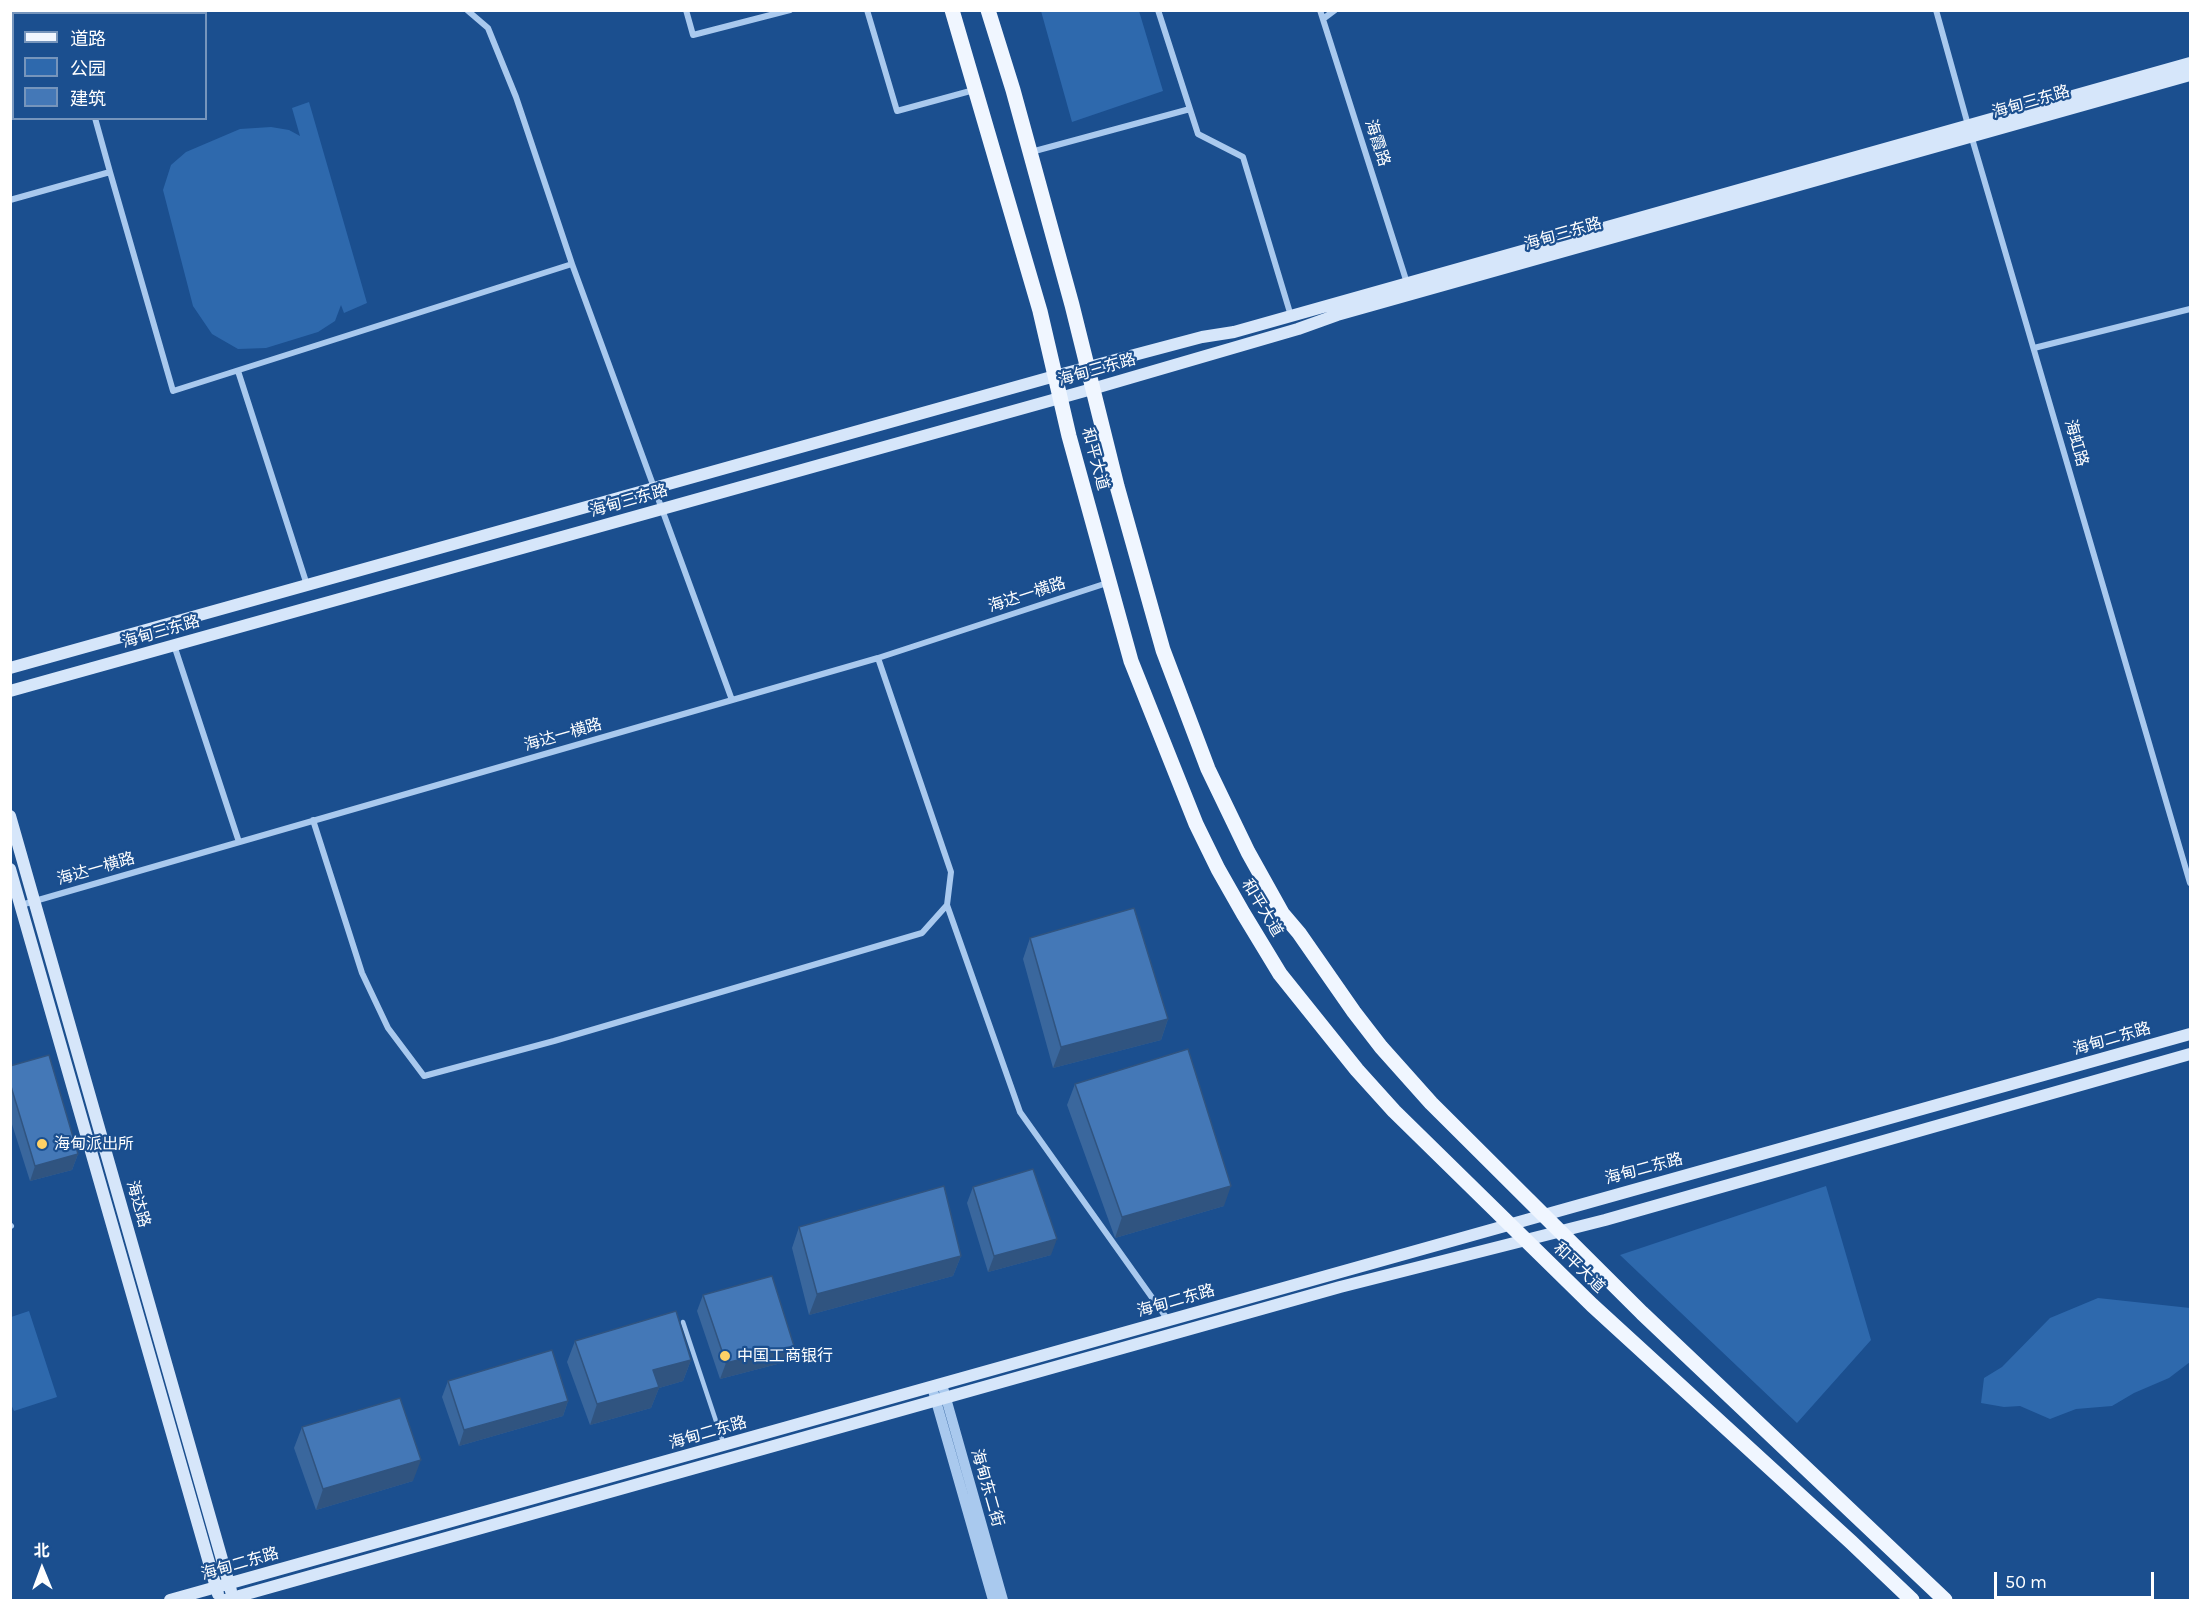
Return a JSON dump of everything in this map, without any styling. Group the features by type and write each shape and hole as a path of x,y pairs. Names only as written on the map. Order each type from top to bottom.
{"main road":[{"name":"和平大道","path":"952,10 1040,311 1060,398 1136,676 1186,802 1218,869 1280,974 1394,1112 1592,1305 1912,1600"},
{"name":"和平大道","path":"988,10 1072,305 1086,368 1163,650 1208,769 1248,852 1282,913 1381,1047 1437,1110 1642,1313 1945,1600"},
{"path":"10,668 1055,376 1202,337 1234,332 1970,131 2190,63"},
{"name":"海甸三东路","path":"10,691 1092,389 1298,329 1337,315 1970,131 2190,75"},
{"name":"海达路","path":"10,816 229,1584 231,1600"},
{"name":"海达路","path":"10,868 220,1600"},
{"name":"海甸二东路","path":"170,1600 2190,1034"},
{"name":"海甸二东路","path":"231,1600 1340,1287 1559,1232 2190,1054"}],"street":[{"path":"466,10 488,28 516,97 572,264 732,700"},
{"path":"686,10 693,35 790,10"},
{"path":"867,10 897,111 974,90"},
{"path":"1158,10 1198,134 1243,157 1291,316"},
{"name":"海霞路","path":"1320,10 1407,284"},
{"path":"1323,19 1335,10"},
{"name":"海虹路","path":"1936,10 2190,883"},
{"path":"1030,153 1190,109"},
{"path":"97,120 173,391 572,264"},
{"path":"10,200 110,172"},
{"path":"2034,348 2190,309"},
{"path":"238,370 307,585"},
{"name":"海达一横路","path":"21,905 878,658 1109,582"},
{"path":"174,645 239,842"},
{"path":"878,658 951,872 947,905 1020,1112 1168,1321"},
{"path":"313,820 362,973 388,1028 424,1076 554,1041 922,933 947,905"},
{"name":"海甸东二街","path":"937,1386 1003,1600"},
{"name":"海甸东二街","path":"941,1399 993,1600"}],"lane":[{"path":"683,1322 728,1459"}],"green space":[{"path":"1041,11 1139,11 1163,91 1072,122"},
{"path":"309,102 367,303 344,313 341,305 335,321 318,332 266,348 238,349 212,334 193,306 163,190 171,165 186,152 240,129 271,127 289,130 300,136 292,108"},
{"path":"1826,1186 1871,1340 1797,1423 1620,1255"},
{"path":"2098,1298 2190,1308 2190,1362 2169,1378 2134,1393 2112,1406 2076,1409 2050,1419 2020,1406 2004,1407 1981,1403 1984,1378 2002,1367 2050,1318"},
{"path":"29,1311 57,1397 14,1411 10,1402 11,1317"}],"building":[{"path":"1134,908 1168,1019 1061,1047 1030,938"},
{"path":"1188,1049 1231,1186 1122,1217 1075,1084"},
{"name":"海甸派出所","path":"49,1055 78,1154 35,1166 10,1083 10,1066"},
{"path":"1033,1169 1057,1239 994,1256 973,1187"},
{"path":"944,1186 961,1256 817,1294 799,1227"},
{"path":"772,1276 794,1346 726,1363 703,1295"},
{"path":"676,1311 691,1360 653,1370 659,1387 597,1404 575,1341"},
{"path":"552,1350 568,1401 464,1430 448,1381"},
{"path":"400,1398 421,1460 323,1489 302,1427"}],"place":[{"name":"海甸派出所","path":"42,1144"},
{"name":"中国工商银行","path":"725,1356"}]}
